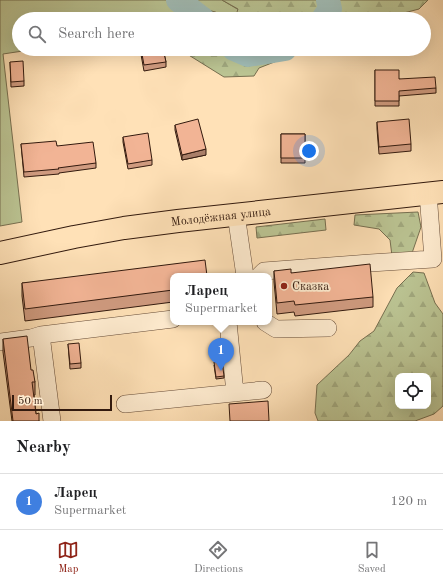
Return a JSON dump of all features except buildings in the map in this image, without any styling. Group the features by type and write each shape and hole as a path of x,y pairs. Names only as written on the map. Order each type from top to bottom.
{"main road":[{"name":"Молодёжная улица","path":"0,253 124,228 436,192"}],"lane":[{"path":"263,273 432,259 436,192"},
{"path":"236,214 245,273"},
{"path":"0,342 31,338 41,335 170,318"},
{"path":"228,325 235,392"},
{"path":"270,325 276,329 328,328"},
{"path":"41,335 52,421"},
{"path":"125,404 263,390"}],"green space":[{"path":"0,0 222,0 239,10 238,12 215,12 187,6 181,12 12,12 12,53 3,54 22,222 0,226"},
{"path":"222,0 428,0 419,9 408,12 237,12 238,9"},
{"path":"187,6 215,12 181,12"},
{"path":"190,56 289,56 259,68 254,76 224,77"},
{"path":"418,212 421,227 411,256 392,256 390,240 379,229 354,225 355,215"},
{"path":"325,219 326,230 257,238 256,227"},
{"path":"413,272 424,273 435,303 443,314 443,406 434,414 415,421 318,421 315,413 317,385 349,355 360,341 374,331 397,288"}],"waterway":[{"path":"178,0 194,12"},
{"path":"328,0 330,9 328,12"}],"place":[{"name":"Сказка","path":"284,286"},
{"name":"Ларец","path":"221,371"}]}
